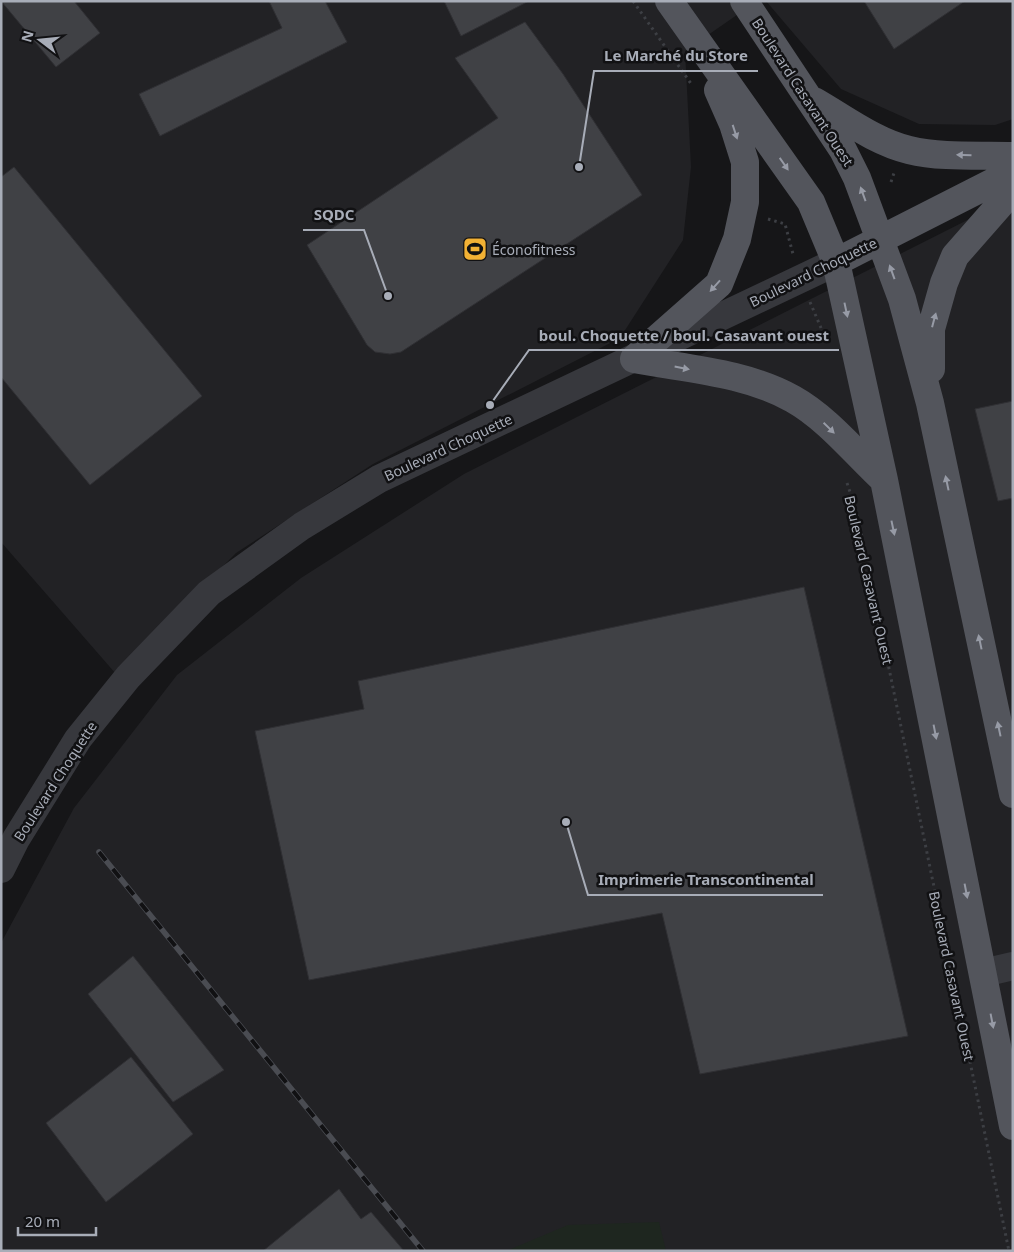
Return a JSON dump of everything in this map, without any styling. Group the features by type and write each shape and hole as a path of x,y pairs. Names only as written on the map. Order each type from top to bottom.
{"main road":[{"path":"669,1 811,202 836,262 884,480 1013,1126"},
{"name":"Boulevard Casavant Ouest","path":"744,1 811,99 858,178 902,299 930,403 1013,794"},
{"path":"634,358 719,284 737,240 744,211 745,162 733,124 695,39"},
{"path":"811,99 880,139 908,150 932,154 1013,156"},
{"name":"Boulevard Choquette","path":"836,262 1013,172"},
{"path":"930,403 931,329 947,275 955,256 1013,190"},
{"path":"634,358 753,381 793,399 819,418 884,480"}],"street":[{"name":"Boulevard Choquette","path":"1,869 16,839 78,739 128,677 209,593 302,526 380,479 836,262"},
{"path":"982,973 1013,966"}],"path":[{"path":"633,1 696,92"},
{"path":"886,184 891,182 895,186"},
{"path":"744,211 785,224 800,278 822,330"},
{"name":"Boulevard Casavant Ouest","path":"846,479 861,532 1009,1251"}],"shaded area":[{"path":"1,1 757,1 685,51 691,167 683,240 620,338 373,464 236,553 116,674 1,542"},
{"path":"766,1 1013,1 1013,119 995,125 919,124 841,89"},
{"path":"1013,197 1013,1251 1,1251 1,943 74,808 177,675 301,578 464,474"},
{"path":"659,1222 666,1251 506,1251 568,1225"}],"building":[{"path":"1,1 74,1 100,33 56,67"},
{"path":"269,1 325,1 347,42 160,136 139,94 282,28"},
{"path":"444,1 529,1 461,36"},
{"path":"864,1 965,1 894,49"},
{"path":"525,22 563,74 642,195 401,352 390,354 375,352 367,345 307,245 498,118 455,58"},
{"path":"14,167 202,396 90,485 1,377 1,177"},
{"path":"1013,401 1013,498 998,501 975,409"},
{"path":"804,587 908,1036 700,1074 662,913 309,980 255,731 364,709 358,681"},
{"path":"133,956 224,1070 173,1102 88,994"},
{"path":"131,1057 193,1134 106,1202 46,1123"},
{"path":"339,1189 361,1219 371,1212 404,1251 263,1251"}],"railway":[{"path":"99,852 423,1251"}],"place":[{"name":"Le Marché du Store","path":"579,167"},
{"name":"Éconofitness","path":"475,249"},
{"name":"SQDC","path":"388,296"},
{"name":"boul. Choquette / boul. Casavant ouest","path":"490,405"},
{"name":"Imprimerie Transcontinental","path":"566,822"}]}
